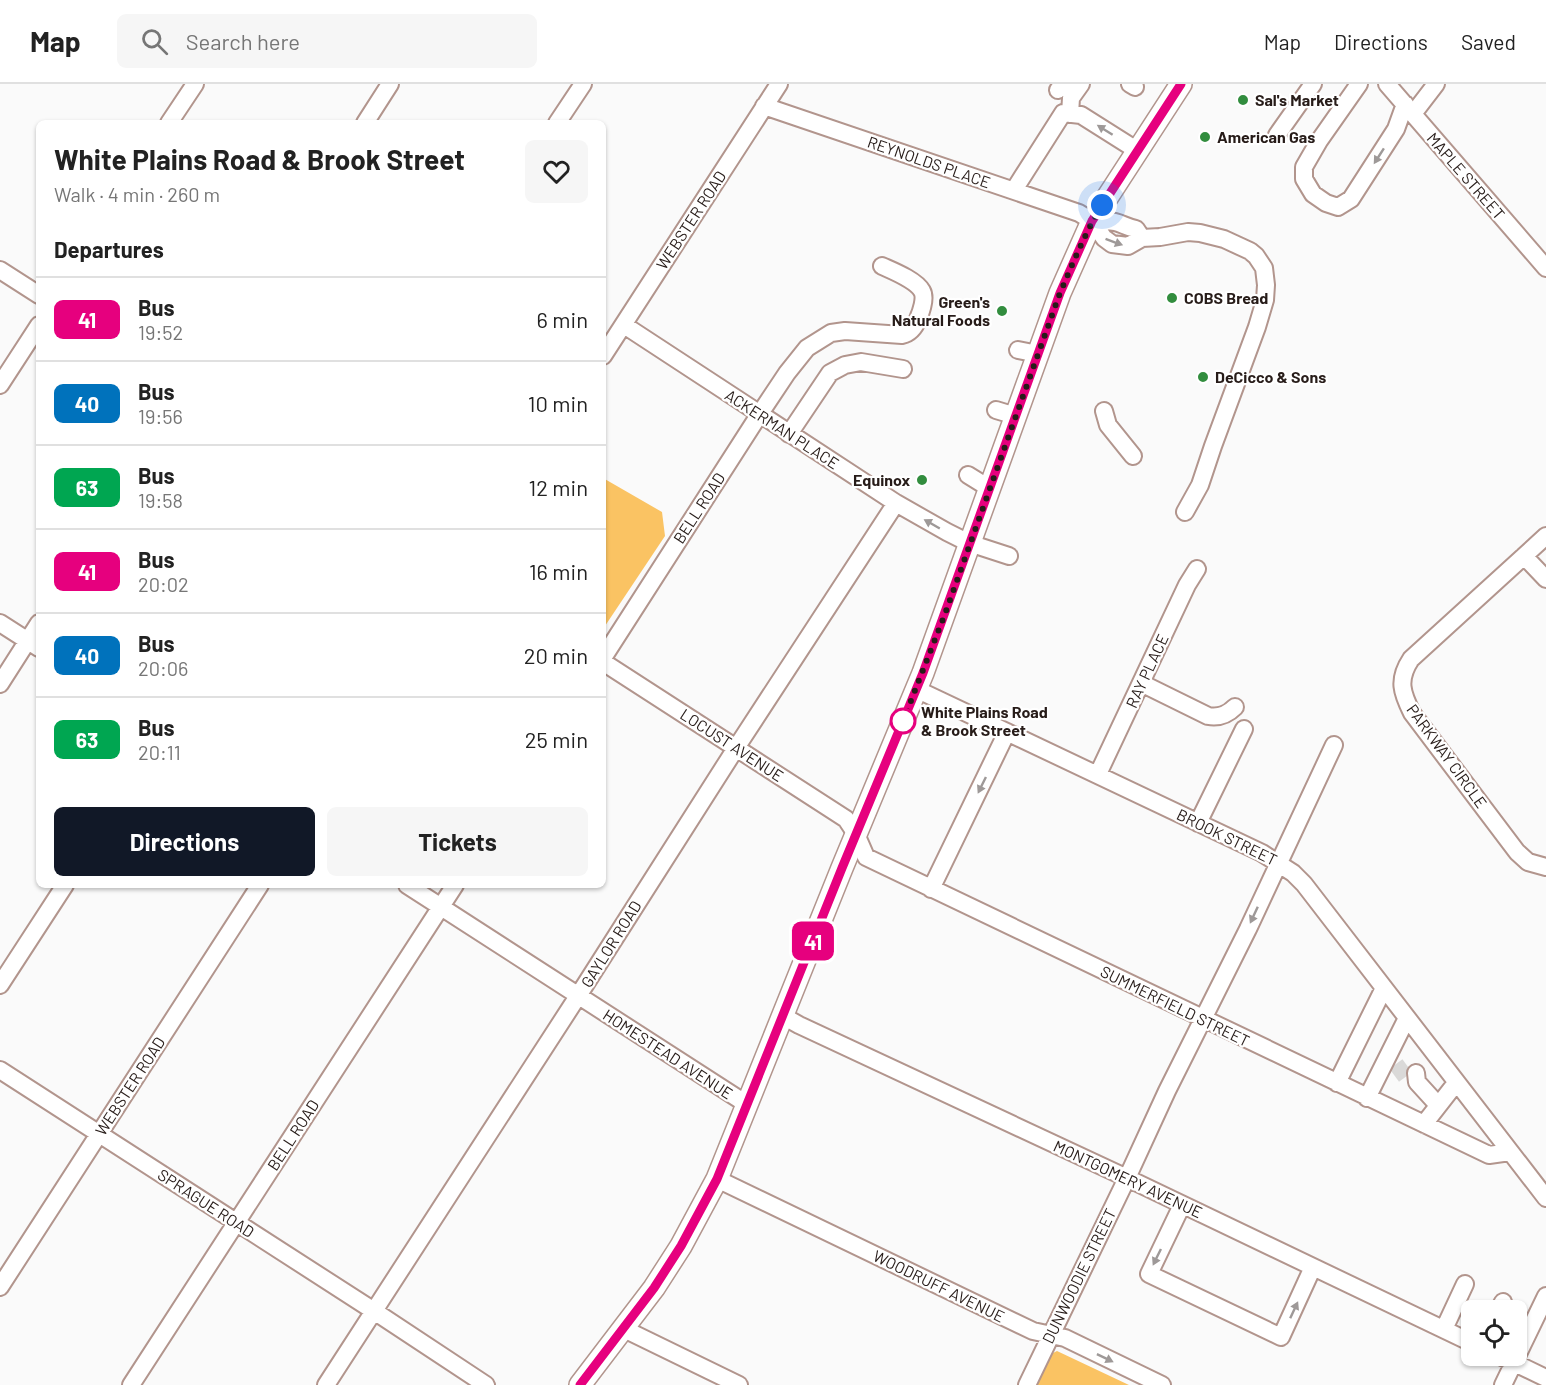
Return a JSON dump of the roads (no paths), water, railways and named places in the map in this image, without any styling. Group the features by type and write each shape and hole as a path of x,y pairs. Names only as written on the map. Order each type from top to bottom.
{"main road":[{"path":"580,1385 654,1288 681,1246 717,1179 945,614 989,488 1006,413 1028,352 1060,293 1092,221 1181,84"}],"street":[{"path":"171,120 195,84"},
{"path":"367,120 390,84"},
{"path":"559,120 583,84"},
{"name":"WEBSTER ROAD","path":"606,351 779,84"},
{"path":"1070,114 1071,98 1080,84"},
{"path":"1277,135 1313,84"},
{"path":"1359,84 1319,141 1304,167 1304,179 1313,194 1326,203 1338,207 1352,199 1409,109 1436,84"},
{"name":"MAPLE STREET","path":"1387,84 1451,160 1543,258"},
{"name":"REYNOLDS PLACE","path":"764,106 979,185 1014,190 1079,213 1092,221 1104,238 1112,243 1128,246 1142,238 1188,232 1224,239 1256,256 1264,268 1265,300 1200,485 1185,512"},
{"path":"1014,190 1063,113 1081,115 1138,151"},
{"name":"BELL ROAD","path":"606,655 759,415 807,348 831,333 844,331 902,335 913,330 924,299 923,292 915,283 882,266"},
{"path":"0,270 36,294"},
{"name":"ACKERMAN PLACE","path":"624,324 759,415 896,503 969,543 1009,556"},
{"path":"0,385 36,330"},
{"path":"789,434 830,373 845,364 861,362 903,369"},
{"path":"1104,411 1108,425 1133,456"},
{"path":"968,474 989,488"},
{"name":"GAYLOR ROAD","path":"326,1385 896,503"},
{"name":"PARKWAY CIRCLE","path":"1546,536 1411,659 1404,669 1402,686 1412,713 1517,852 1528,862 1546,867"},
{"path":"1524,556 1546,579"},
{"name":"RAY PLACE","path":"1098,774 1187,585 1197,569"},
{"path":"0,623 33,644 0,684"},
{"name":"LOCUST AVENUE","path":"606,662 846,819 856,834"},
{"path":"1141,683 1215,718 1223,716 1234,707"},
{"name":"BROOK STREET","path":"916,689 1198,822 1278,862 1293,873 1304,884 1546,1198"},
{"path":"1198,822 1244,729"},
{"path":"931,889 1007,732"},
{"name":"DUNWOODIE STREET","path":"1028,1385 1334,745"},
{"name":"SUMMERFIELD STREET","path":"856,834 866,857 931,889 1489,1155 1510,1152"},
{"path":"0,985 63,888"},
{"name":"WEBSTER ROAD","path":"0,1287 258,888"},
{"name":"HOMESTEAD AVENUE","path":"412,888 748,1105"},
{"name":"BELL ROAD","path":"131,1385 453,888"},
{"path":"1337,1083 1384,988"},
{"name":"MONTGOMERY AVENUE","path":"783,1016 1461,1338"},
{"path":"1367,1098 1396,1057 1407,1018"},
{"name":"SPRAGUE ROAD","path":"0,1070 486,1385"},
{"path":"1414,1078 1438,1105"},
{"path":"1424,1124 1456,1083"},
{"name":"WOODRUFF AVENUE","path":"717,1179 1033,1331 1065,1338 1162,1385"},
{"path":"1182,1205 1149,1274 1281,1337 1314,1267"},
{"path":"1444,1329 1465,1284"},
{"path":"1527,1327 1546,1296"},
{"path":"624,1329 739,1385"},
{"path":"1503,1385 1506,1366"},
{"path":"1521,1366 1546,1378"}],"tunnel":[{"path":"1396,1064 1407,1079"}],"place":[{"name":"Sal's Market","path":"1243,100"},
{"name":"American Gas","path":"1205,137"},
{"name":"COBS Bread","path":"1172,298"},
{"name":"Green's Natural Foods","path":"1002,311"},
{"name":"DeCicco & Sons","path":"1203,377"},
{"name":"Equinox","path":"922,480"},
{"name":"White Plains Road & Brook Street","path":"903,721"}]}
